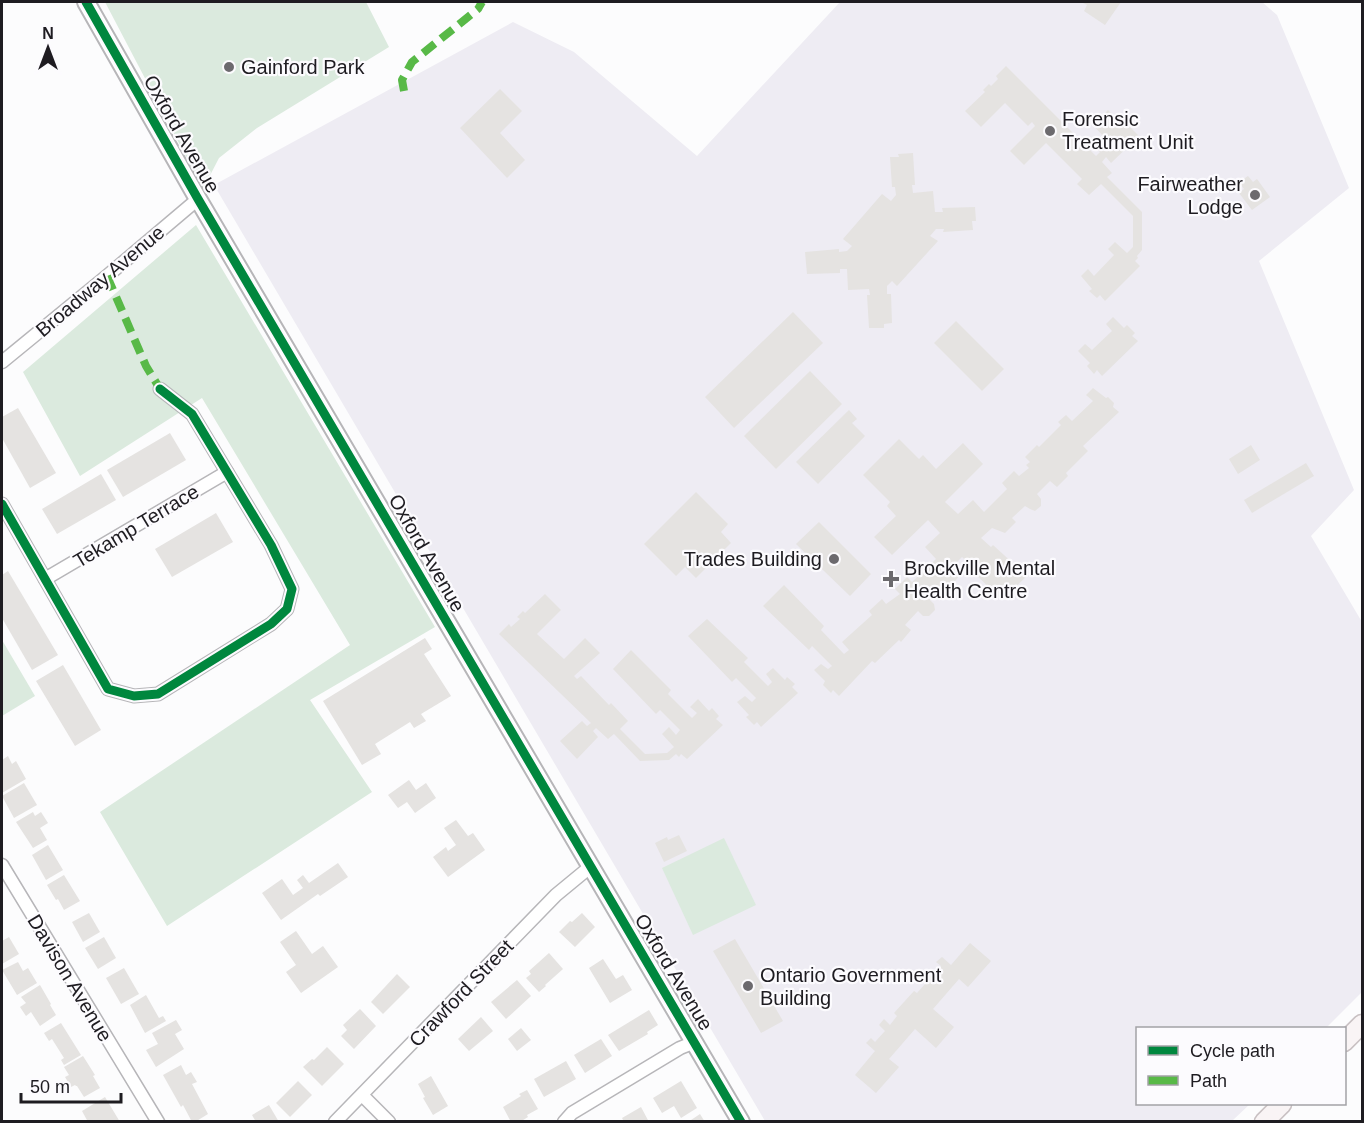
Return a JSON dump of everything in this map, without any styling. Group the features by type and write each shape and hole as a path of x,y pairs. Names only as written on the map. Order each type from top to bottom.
{"main road":[{"path":"1346,1040 1362,1024"},
{"path":"1264,1122 1281,1105"}],"street":[{"name":"Oxford Avenue","path":"86,2 198,199 741,1122"},
{"name":"Broadway Avenue","path":"2,362 198,199"},
{"path":"2,504 108,689 134,696 158,694 271,624 287,609 291,589 271,545 192,414 160,389"},
{"name":"Tekamp Terrace","path":"45,579 227,472"},
{"name":"Davison Avenue","path":"2,865 158,1122"},
{"name":"Crawford Street","path":"335,1122 556,895 590,867"},
{"path":"564,1122 572,1113 680,1048 695,1042"},
{"path":"362,1095 389,1122"}],"shaded area":[{"name":"Brockville Mental Health Centre","path":"840,2 1262,2 1277,15 1349,188 1259,261 1354,490 1311,536 1362,622 1362,992 1327,1027 1136,1027 1136,1105 1249,1105 1232,1121 765,1121 214,185 513,22 574,52 697,156"}],"green space":[{"path":"105,2 366,2 389,47 257,128 219,158 203,189"},
{"path":"196,225 435,627 310,700 372,792 167,926 100,812 350,645 202,398 80,476 23,372"},
{"path":"2,640 35,696 2,716"},
{"path":"724,838 756,905 693,935 662,868"}],"building":[{"path":"1081,2 1121,2 1105,25 1084,11 1087,5"},
{"name":"Forensic Treatment Unit","path":"1006,66 1096,156 1100,152 1093,146 1103,136 1093,125 1108,110 1119,121 1121,118 1139,136 1111,163 1106,157 1102,162 1112,173 1107,177 1142,212 1142,250 1135,261 1140,266 1105,301 1100,295 1097,298 1089,291 1092,289 1081,276 1088,269 1094,276 1114,255 1108,249 1115,242 1127,253 1133,247 1133,216 1101,184 1089,195 1077,184 1082,179 1046,143 1024,165 1010,151 1035,126 1032,122 1028,126 1005,103 981,127 965,111 985,92 983,90 989,84 991,86 998,79 996,76"},
{"path":"500,89 522,111 500,133 525,160 507,178 460,128"},
{"path":"913,153 915,185 912,185 913,193 933,191 935,212 943,212 942,208 975,207 976,221 972,221 973,230 943,232 944,229 936,229 930,236 938,241 897,286 892,281 887,286 887,294 891,294 892,323 884,324 884,328 869,328 867,295 870,295 869,289 848,290 847,269 840,269 840,273 807,274 805,252 839,249 839,252 847,251 852,246 843,239 882,194 891,201 896,195 895,187 892,187 890,157"},
{"name":"Fairweather Lodge","path":"1248,176 1253,182 1257,179 1270,197 1252,210 1239,193 1244,189 1239,182"},
{"path":"793,312 823,343 734,428 705,397"},
{"path":"1113,317 1124,328 1127,325 1135,333 1132,336 1138,341 1102,376 1097,370 1094,374 1087,366 1090,363 1078,351 1085,344 1092,350 1112,331 1106,324"},
{"path":"956,321 1004,369 982,391 934,343"},
{"path":"810,371 842,404 776,469 744,436"},
{"path":"1093,388 1106,398 1108,397 1114,403 1113,407 1119,412 1083,446 1088,451 1066,473 1068,476 1057,487 1050,481 1037,494 1041,499 1041,506 1035,511 1025,506 1012,518 1016,522 1005,533 992,528 981,538 991,547 993,545 1027,576 1001,599 970,569 972,566 962,557 953,566 960,575 947,591 943,587 930,600 935,610 929,616 923,616 918,611 905,625 911,630 901,642 899,640 875,663 872,661 839,696 833,690 831,693 823,685 825,681 814,670 821,664 828,669 832,666 812,646 809,650 763,606 784,585 824,626 821,630 844,654 849,650 842,642 872,615 869,611 882,599 886,604 900,594 895,589 907,577 912,582 936,559 925,547 940,533 928,520 892,555 874,537 896,516 887,506 890,502 863,475 899,439 919,459 923,455 936,469 963,443 983,464 945,502 958,514 973,500 984,512 1007,489 1002,483 1014,471 1019,476 1029,468 1026,465 1030,462 1025,457 1037,445 1039,447 1061,425 1058,422 1066,415 1072,421 1093,401 1086,395"},
{"path":"18,408 56,473 30,488 2,438 2,417"},
{"path":"849,410 857,419 852,423 865,436 818,484 796,462"},
{"path":"170,433 186,460 123,497 107,470"},
{"path":"1251,445 1260,460 1238,474 1229,459"},
{"path":"1306,463 1314,476 1252,513 1244,500"},
{"path":"101,474 116,500 57,534 42,509"},
{"path":"696,492 728,524 721,532 731,543 696,578 685,567 676,576 644,544"},
{"path":"216,513 233,542 172,577 155,549"},
{"name":"Trades Building","path":"819,522 871,574 850,596 796,544"},
{"path":"8,571 58,655 32,670 2,618 2,575"},
{"path":"545,594 561,610 537,634 564,659 585,638 600,653 574,676 577,679 581,676 628,721 620,729 645,754 667,753 674,747 662,734 669,727 676,735 680,730 660,710 656,714 613,669 631,650 671,690 668,694 692,718 697,713 690,707 698,699 709,711 712,708 719,716 716,719 723,725 687,759 681,754 679,757 676,754 669,760 640,761 614,734 608,739 596,728 593,731 598,737 577,759 560,741 582,721 587,726 591,723 499,634 509,624 511,627 520,619 517,617 523,611 525,613"},
{"path":"707,619 748,658 744,662 768,686 772,682 766,674 773,668 785,680 787,677 795,684 792,687 798,693 761,727 757,722 754,725 746,717 749,715 737,702 745,696 752,702 756,698 736,678 732,682 688,636"},
{"path":"425,638 432,649 424,654 451,696 421,714 426,721 414,728 410,722 375,744 381,754 362,765 323,701"},
{"path":"63,665 101,730 75,746 36,681"},
{"path":"8,756 12,764 16,761 26,779 2,793 2,760"},
{"path":"409,780 416,790 426,783 436,798 415,813 407,802 398,808 388,795"},
{"path":"24,783 37,805 14,818 2,796"},
{"path":"33,812 35,816 41,812 48,823 40,828 47,840 33,848 16,822"},
{"path":"456,820 468,836 473,833 485,850 448,877 433,857 446,847 448,851 456,845 444,828"},
{"path":"679,835 687,851 664,862 655,843 667,837 668,840"},
{"path":"48,845 63,870 46,880 32,855"},
{"path":"338,863 348,877 320,896 318,894 281,920 262,893 282,879 293,895 303,888 297,880 303,875 309,883"},
{"path":"64,875 80,901 64,910 47,885"},
{"path":"89,913 100,932 83,942 72,922"},
{"path":"582,913 595,927 575,947 559,932"},
{"path":"296,931 312,954 323,946 338,967 301,993 286,972 296,965 280,942"},
{"path":"9,937 19,954 2,964 2,941"},
{"path":"104,937 116,958 98,969 85,948"},
{"name":"Ontario Government Building","path":"735,939 783,1021 761,1033 713,951"},
{"path":"970,943 991,961 968,987 959,979 933,1009 954,1027 936,1048 915,1029 889,1059 899,1067 876,1093 855,1075 875,1051 866,1043 871,1038 875,1042 885,1031 879,1025 884,1019 890,1025 897,1016 894,1013 914,991 917,993 926,983 919,978 925,972 932,977 941,966 936,962 942,957 951,965"},
{"path":"549,953 563,969 539,992 526,978 531,974 529,971"},
{"path":"603,959 616,979 623,975 632,990 610,1003 589,968"},
{"path":"18,962 23,971 28,968 37,983 17,995 2,970"},
{"path":"124,968 139,994 121,1004 106,978"},
{"path":"397,974 410,987 383,1014 371,1002"},
{"path":"517,980 531,996 506,1019 491,1002"},
{"path":"40,985 56,1015 40,1026 31,1012 26,1016 20,1007 26,1003 21,997"},
{"path":"146,995 159,1018 163,1016 166,1021 145,1033 130,1005"},
{"path":"360,1009 376,1026 354,1049 341,1036 347,1030 343,1025"},
{"path":"649,1010 658,1025 647,1032 648,1034 619,1051 608,1035"},
{"path":"481,1017 493,1031 469,1051 458,1039"},
{"path":"176,1020 182,1030 175,1034 184,1049 156,1067 146,1050 158,1044 152,1033"},
{"path":"61,1023 81,1055 64,1065 61,1060 64,1058 52,1039 49,1041 44,1033"},
{"path":"521,1028 531,1040 517,1051 508,1039"},
{"path":"601,1039 612,1056 585,1073 574,1055"},
{"path":"327,1047 344,1064 322,1086 303,1067"},
{"path":"83,1056 100,1088 84,1097 77,1086 71,1087 65,1077 69,1075 64,1067"},
{"path":"566,1061 576,1079 544,1097 534,1079"},
{"path":"181,1065 186,1075 191,1072 197,1082 192,1084 208,1114 195,1122 192,1122 183,1105 181,1107 163,1075"},
{"path":"431,1076 448,1106 433,1115 418,1084"},
{"path":"298,1081 312,1095 290,1117 276,1103"},
{"path":"681,1081 697,1108 681,1118 674,1106 662,1113 653,1098"},
{"path":"527,1090 538,1109 520,1122 511,1122 503,1107"},
{"path":"105,1097 120,1122 88,1122 82,1111"},
{"path":"269,1105 279,1122 256,1122 252,1115"},
{"path":"641,1107 649,1122 624,1122 622,1118"},
{"path":"700,1114 705,1122 688,1122"}],"marked path":[{"path":"404,91 402,80 412,62 478,9 482,2"},
{"path":"107,276 146,366 160,389"}],"cycle path":[{"path":"86,2 198,199 741,1122"},
{"path":"2,504 108,689 134,696 158,694 271,624 287,609 292,589 271,545 192,414 160,389"}],"place":[{"name":"Gainford Park","path":"229,67"},
{"name":"Forensic Treatment Unit","path":"1050,131"},
{"name":"Fairweather Lodge","path":"1255,195"},
{"name":"Trades Building","path":"834,559"},
{"name":"Brockville Mental Health Centre","path":"891,579"},
{"name":"Ontario Government Building","path":"748,986"}]}
